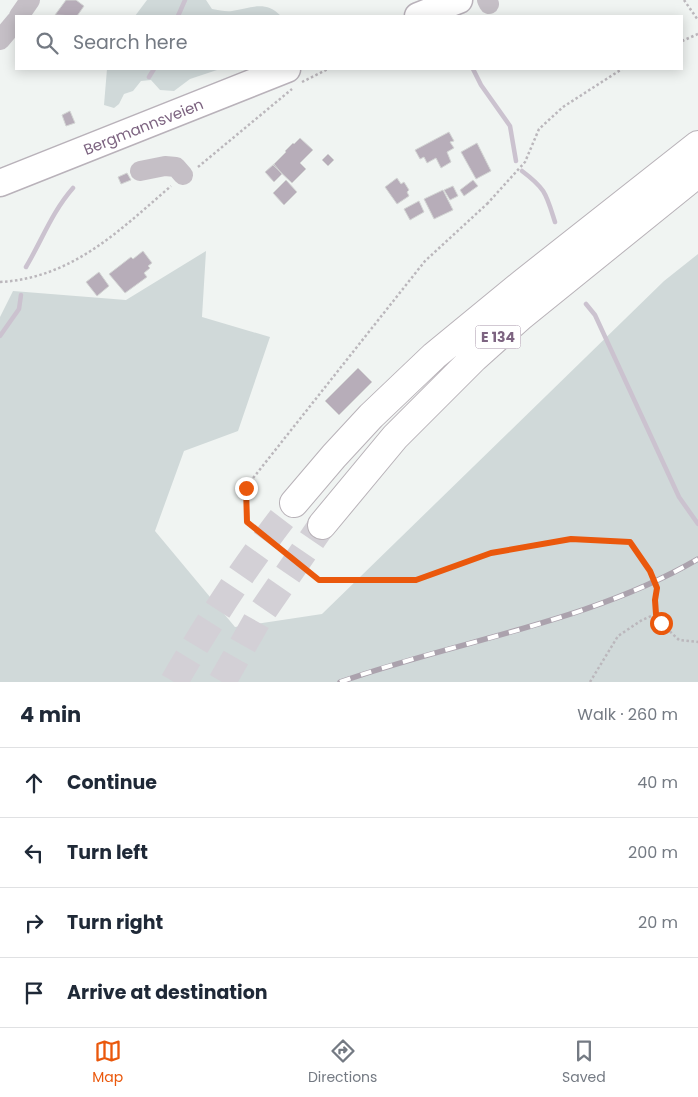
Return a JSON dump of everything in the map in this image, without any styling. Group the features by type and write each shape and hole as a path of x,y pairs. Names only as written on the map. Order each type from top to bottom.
{"highway":[{"name":"E 134","path":"294,503 371,416 434,356 698,145"},
{"name":"E 134","path":"322,525 394,437 474,358 521,316 698,173"}],"main road":[{"path":"421,15 459,0"},
{"name":"Bergmannsveien","path":"0,183 283,70"}],"street":[{"path":"20,15 30,0"},
{"path":"0,40 15,21"},
{"path":"140,171 165,166 176,167 186,173"}],"path":[{"path":"684,0 698,20"},
{"path":"683,41 698,34"},
{"path":"0,282 25,280 44,275 80,258 116,234 186,173 204,163 296,86 326,70"},
{"path":"620,70 563,107 539,129 525,162 488,204 425,261 246,488 247,522 319,580 416,580 491,553 571,539 630,542 650,571 657,588 655,600 656,614 661,623 679,640 698,642"},
{"path":"590,682 618,636 642,620 656,614"}],"shaded area":[{"path":"147,0 206,0 212,9 232,11 258,6 269,8 280,15 136,15"},
{"path":"107,70 217,70 190,79 174,91 160,90 151,80 141,81 133,91 124,94 119,104 114,108 104,105"},
{"path":"206,251 202,317 270,337 238,431 184,451 155,531 235,627 322,614 664,281 698,254 698,682 0,682 0,317 13,291 126,300"}],"building":[{"path":"66,0 76,0 84,6 78,15 55,15"},
{"path":"70,111 75,123 66,126 62,115"},
{"path":"449,132 454,141 450,142 454,148 447,152 451,162 441,168 436,158 427,163 424,157 420,159 415,150"},
{"path":"300,138 313,150 300,163 306,169 292,183 273,165"},
{"path":"477,143 491,171 476,179 461,152"},
{"path":"328,154 334,160 328,166 322,160"},
{"path":"274,164 282,174 274,182 265,172"},
{"path":"127,173 131,180 121,184 118,177"},
{"path":"397,178 401,184 404,182 409,190 407,192 409,196 397,204 385,187"},
{"path":"286,180 297,192 284,205 273,193"},
{"path":"473,180 478,186 464,196 460,190"},
{"path":"453,186 458,196 450,200 444,190"},
{"path":"443,190 453,210 434,219 424,199"},
{"path":"419,201 424,212 410,220 404,209"},
{"path":"143,251 152,263 148,266 150,268 144,273 147,277 125,293 109,274 131,257 133,259"},
{"path":"99,272 109,286 97,296 86,282"},
{"path":"358,368 372,382 339,415 325,401"}],"waterway":[{"path":"178,15 185,0"},
{"path":"149,77 153,70"},
{"path":"474,70 481,85 510,126 516,161"},
{"path":"522,171 541,188 555,222"},
{"path":"26,267 53,216 73,188"},
{"path":"0,336 19,309 21,295"},
{"path":"586,304 595,315 679,497 698,524"}],"tunnel":[{"path":"174,682 231,590 261,546 294,503"},
{"path":"222,682 260,615 322,525"}],"railway":[{"path":"340,682 385,667 568,615 656,581 698,559"}],"route":[{"path":"246,488 247,522 319,580 416,580 491,553 571,539 630,542 650,571 657,588 655,600 656,614 661,623"}]}
